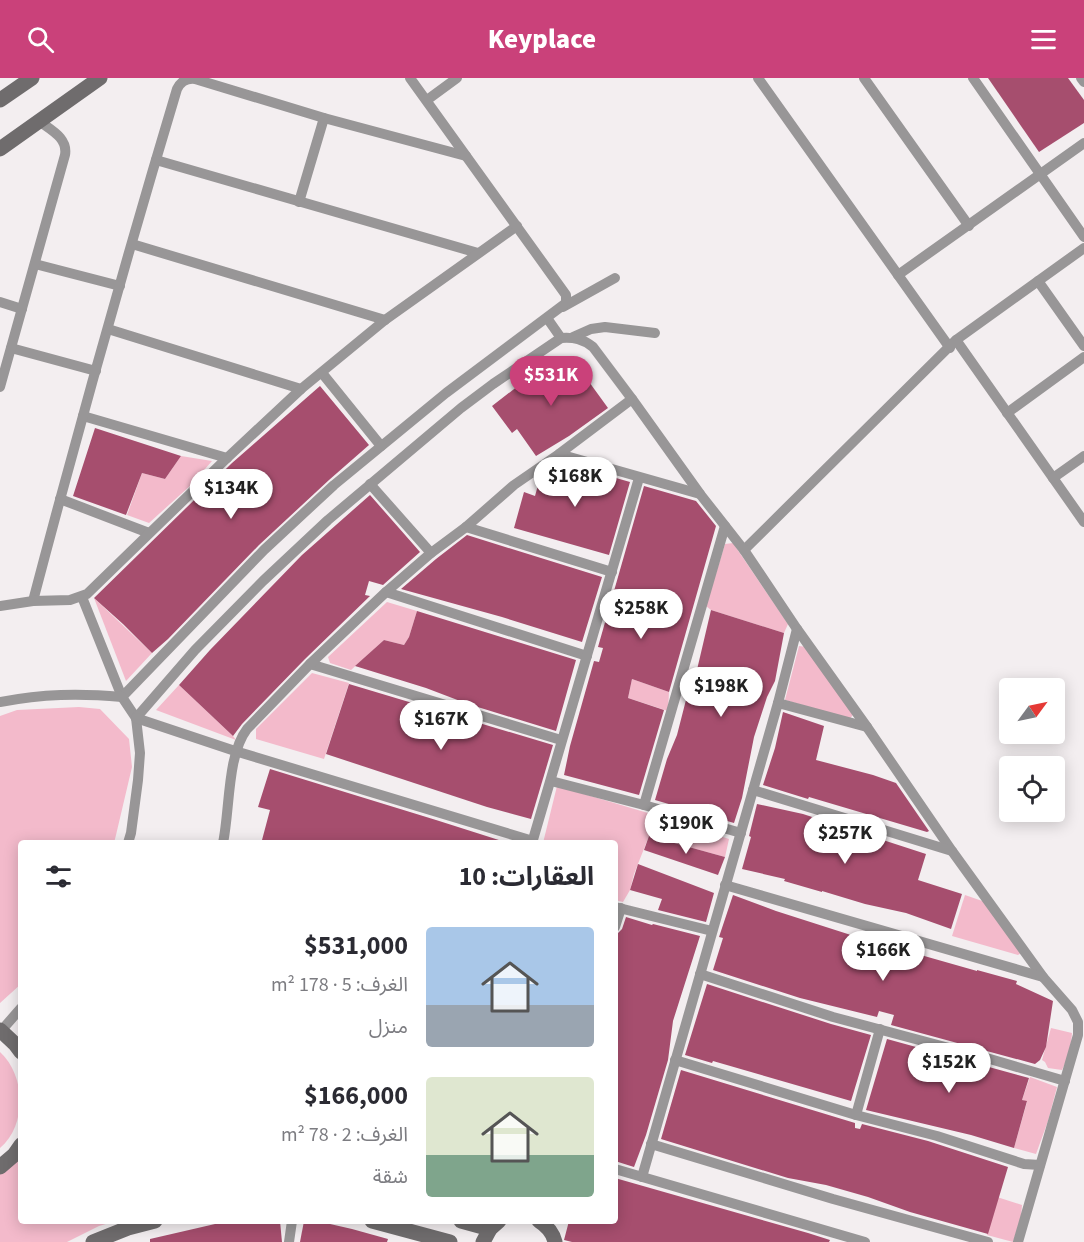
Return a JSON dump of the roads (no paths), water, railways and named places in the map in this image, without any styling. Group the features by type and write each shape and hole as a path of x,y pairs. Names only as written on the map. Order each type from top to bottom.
{"street":[{"path":"0,100 32,78"},
{"path":"0,149 100,78"},
{"path":"410,78 566,295 566,303 562,307"},
{"path":"427,100 457,78"},
{"path":"758,78 898,275 1007,413 1084,522"},
{"path":"864,78 969,226"},
{"path":"972,78 1084,237"},
{"path":"1081,78 1084,82"},
{"path":"33,601 156,160 177,89 181,83 188,79 195,79 324,118 466,156"},
{"path":"299,202 324,118"},
{"path":"0,387 66,150 62,139 39,121"},
{"path":"898,275 1084,143"},
{"path":"156,160 478,253"},
{"path":"0,606 33,601 69,600 81,597 93,590 148,533 301,389 385,320 517,226"},
{"path":"132,244 385,320"},
{"path":"744,550 953,344 1084,248"},
{"path":"35,264 120,286"},
{"path":"122,697 256,558 312,505 381,446 446,393 562,307 615,278"},
{"path":"1038,281 1084,346"},
{"path":"0,302 22,309"},
{"path":"547,318 561,338"},
{"path":"136,718 195,650 263,581 328,520 461,408 561,338 573,337 591,329 605,327 656,333"},
{"path":"108,329 301,389"},
{"path":"573,337 593,347 700,495 744,550 952,851 1043,977 1072,1010 1078,1022 1078,1035 1018,1242"},
{"path":"11,348 96,371"},
{"path":"1007,413 1084,357"},
{"path":"322,373 381,446"},
{"path":"227,840 235,751 241,736 247,729 310,664 386,592 514,485 632,399"},
{"path":"83,416 227,458"},
{"path":"559,454 700,495"},
{"path":"1053,478 1084,456"},
{"path":"533,840 639,478"},
{"path":"370,484 432,553"},
{"path":"60,499 148,533"},
{"path":"312,505 328,520"},
{"path":"466,526 612,572"},
{"path":"644,805 725,526"},
{"path":"386,592 587,656"},
{"path":"81,597 122,697 136,718 140,753 129,840"},
{"path":"642,1177 778,703 797,629"},
{"path":"310,664 561,740"},
{"path":"0,702 31,696 61,694 122,697"},
{"path":"778,703 867,727"},
{"path":"136,718 235,751 525,840"},
{"path":"550,781 741,833"},
{"path":"753,790 952,851"},
{"path":"725,885 1043,977"},
{"path":"618,908 712,931"},
{"path":"700,974 833,1017 1065,1081"},
{"path":"18,1011 1,1030 18,1048"},
{"path":"856,1114 880,1029"},
{"path":"675,1060 937,1136 1024,1164 1040,1165"},
{"path":"651,1144 833,1199 988,1242"},
{"path":"0,1167 18,1149"},
{"path":"618,1170 865,1242"},
{"path":"93,1242 143,1224"},
{"path":"289,1242 292,1224"},
{"path":"383,1224 450,1242"},
{"path":"470,1224 491,1231"},
{"path":"543,1224 554,1236 555,1242"}]}
